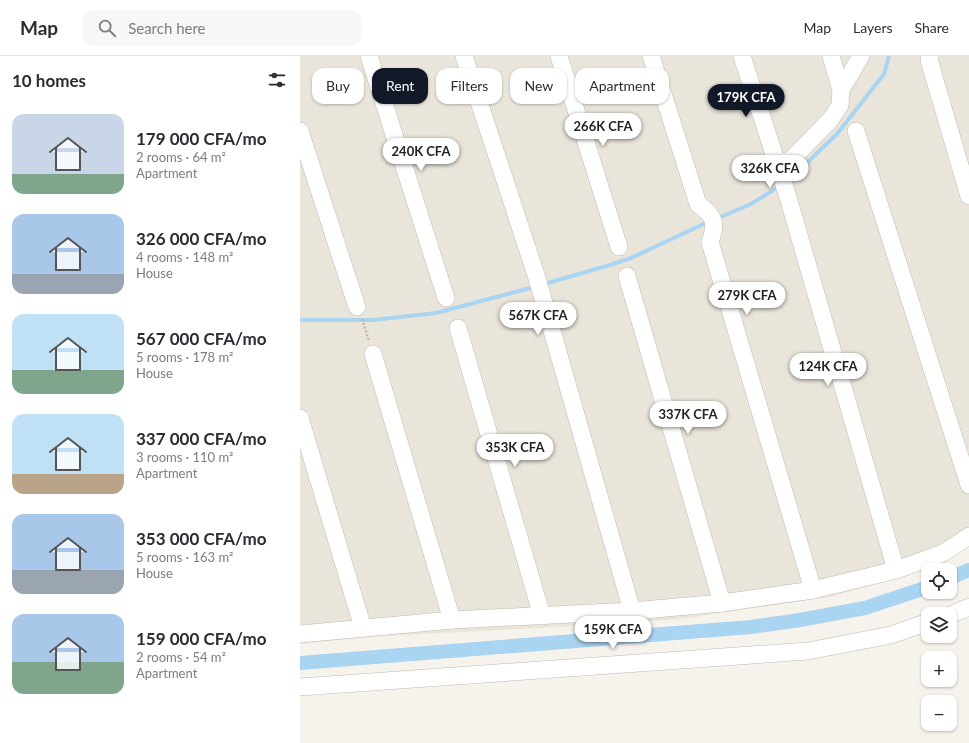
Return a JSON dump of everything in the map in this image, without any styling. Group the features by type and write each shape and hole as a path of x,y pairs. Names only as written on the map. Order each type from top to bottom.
{"street":[{"path":"369,56 446,298"},
{"path":"464,56 537,278 632,611"},
{"path":"559,56 619,247"},
{"path":"651,56 698,204 707,210 713,220 714,231 710,242 813,590"},
{"path":"742,56 788,197 896,570"},
{"path":"777,167 791,160 831,119 840,105 841,90 831,56"},
{"path":"841,90 861,56"},
{"path":"930,56 929,60 969,196"},
{"path":"300,131 357,307"},
{"path":"856,131 969,485"},
{"path":"627,276 722,603"},
{"path":"458,328 542,616"},
{"path":"373,354 452,620"},
{"path":"300,418 363,628"},
{"path":"300,634 452,620 632,611 722,603 813,590 896,570 943,553 969,536"},
{"path":"957,612 969,607"},
{"path":"300,687 808,651 891,635 921,624"}],"path":[{"path":"357,307 373,354"}],"shaded area":[{"path":"300,56 969,56 969,544 930,563 921,563 921,567 901,577 829,597 679,619 597,625 383,636 300,644"}],"waterway":[{"path":"787,182 837,134 884,74 889,56"},
{"path":"716,219 751,204 780,186"},
{"path":"544,284 631,258 708,222"},
{"path":"300,320 373,320 436,313 530,288"},
{"path":"957,575 969,570"},
{"path":"300,663 751,627 865,608 921,589"}]}
